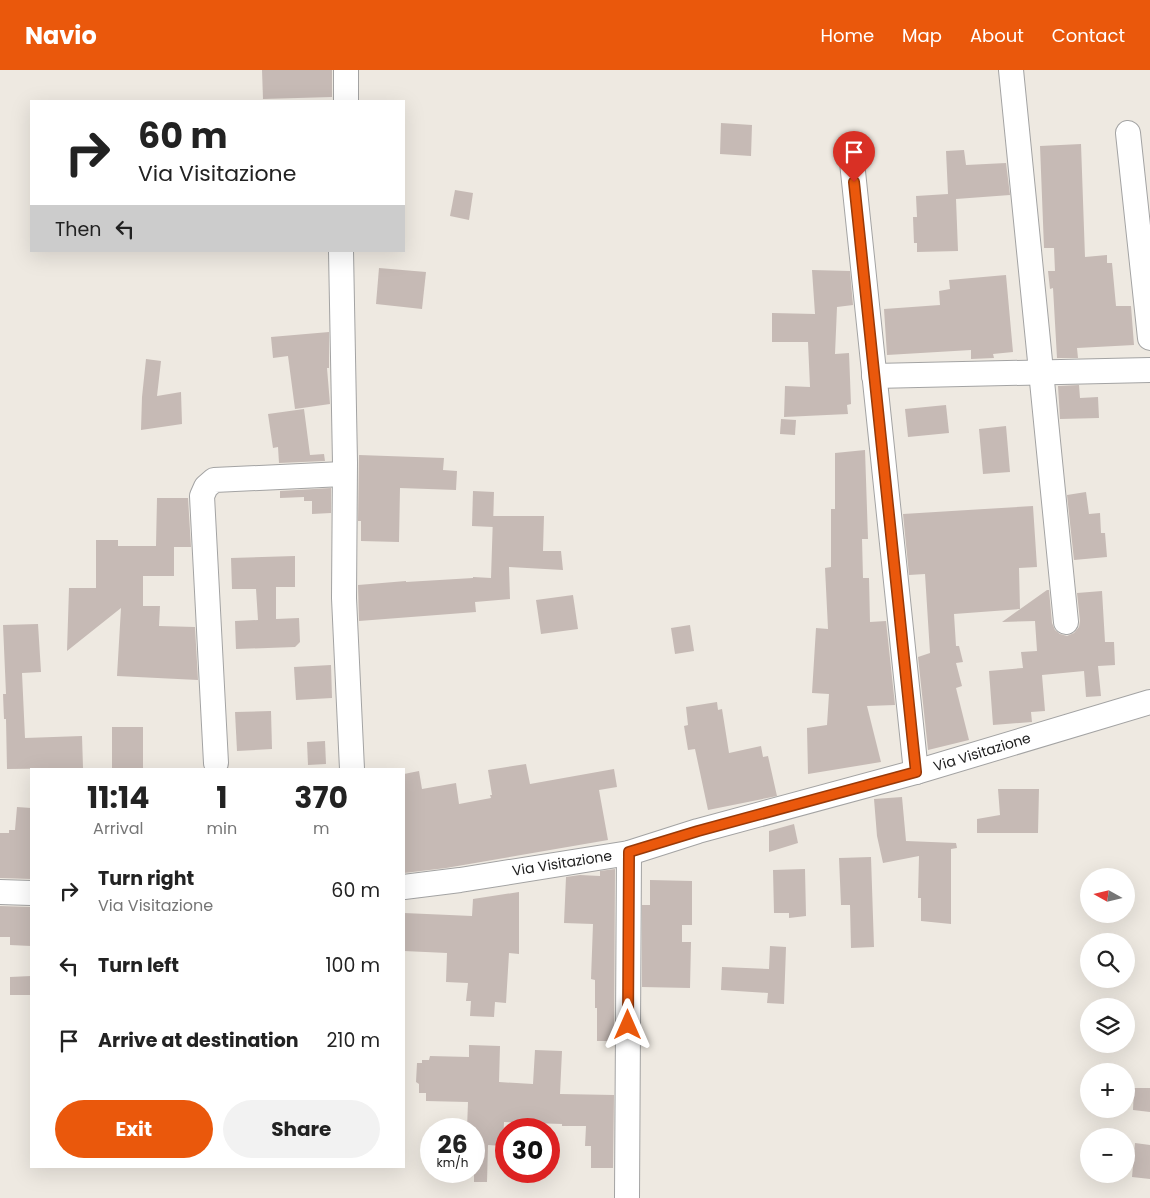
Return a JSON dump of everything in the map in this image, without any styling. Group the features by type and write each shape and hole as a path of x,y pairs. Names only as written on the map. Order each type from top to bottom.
{"street":[{"path":"346,70 346,100"},
{"path":"1011,70 1066,622"},
{"path":"1128,132 1150,338"},
{"path":"852,162 916,772"},
{"path":"341,252 344,598 352,768"},
{"path":"874,376 1150,370"},
{"path":"216,763 202,496 206,487 214,480 343,474"},
{"name":"Via Visitazione","path":"405,887 460,880 629,852 698,831 916,772 1150,702"},
{"path":"627,1198 629,852"},
{"path":"0,892 30,893"}],"building":[{"path":"262,70 332,70 332,97 263,99"},
{"path":"721,123 752,125 751,156 720,154"},
{"path":"1081,144 1085,257 1107,255 1107,263 1112,263 1116,306 1131,306 1134,345 1077,348 1078,358 1057,358 1053,288 1050,289 1048,271 1055,271 1054,248 1044,248 1040,146"},
{"path":"964,150 966,165 1006,163 1010,195 956,199 958,251 917,252 917,243 914,243 913,217 917,217 916,196 948,194 946,151"},
{"path":"455,190 473,193 469,220 450,216"},
{"path":"379,268 426,272 422,309 376,304"},
{"path":"812,270 850,271 853,305 837,307 835,354 849,353 851,404 847,405 848,414 784,417 785,386 810,387 808,342 772,342 772,313 815,314"},
{"path":"1006,275 1013,352 993,354 994,358 971,359 971,350 887,355 884,309 940,305 939,291 950,289 949,280"},
{"path":"329,332 329,368 327,368 330,404 295,409 288,356 273,358 271,337"},
{"path":"146,359 161,361 157,396 181,392 182,424 141,430"},
{"path":"1079,385 1080,398 1098,397 1099,418 1060,419 1058,386"},
{"path":"946,405 949,433 908,437 905,409"},
{"path":"304,409 310,455 324,454 325,461 279,463 278,447 273,448 268,414"},
{"path":"781,419 796,420 795,435 780,434"},
{"path":"1006,426 1010,472 983,474 979,429"},
{"path":"865,450 868,539 862,539 863,578 869,578 870,622 886,621 895,705 867,706 881,762 808,774 807,728 827,725 829,694 812,693 816,628 828,629 825,568 831,567 831,509 835,509 835,453"},
{"path":"359,455 444,458 443,470 457,471 456,490 400,488 399,542 361,541 361,521 358,521"},
{"path":"331,488 331,513 312,514 312,501 304,501 304,497 280,498 280,491"},
{"path":"473,491 494,492 493,527 472,526"},
{"path":"1086,492 1089,514 1100,513 1101,533 1105,533 1107,557 1074,560 1067,495"},
{"path":"157,498 188,498 191,547 174,547 174,576 143,576 143,606 160,606 159,626 195,627 198,680 117,676 121,608 67,651 69,588 96,588 96,540 118,540 118,546 156,546"},
{"path":"1033,506 1037,567 1019,568 1020,609 954,614 956,646 959,646 963,662 956,663 962,686 956,688 969,740 928,750 918,657 930,653 925,574 909,575 903,514"},
{"path":"493,516 544,516 543,551 561,551 563,570 509,567 510,599 475,602 476,612 359,621 358,585 473,577 491,578"},
{"path":"295,556 295,587 276,587 276,619 299,618 300,642 295,647 236,649 235,621 258,620 256,589 232,589 231,558"},
{"path":"1049,590 1052,623 1055,630 1067,636 1074,633 1079,627 1077,593 1102,591 1105,642 1114,642 1115,665 1098,666 1101,696 1086,697 1084,671 1042,675 1045,711 1031,712 1032,722 993,725 989,671 1023,668 1021,652 1037,651 1035,621 1002,622"},
{"path":"573,595 578,629 541,634 536,600"},
{"path":"38,624 41,672 22,673 25,738 82,736 83,768 7,769 6,719 4,719 3,694 6,694 3,625"},
{"path":"690,625 694,651 675,654 671,628"},
{"path":"331,665 332,698 296,700 294,667"},
{"path":"717,702 718,710 722,709 729,753 761,746 763,757 768,756 777,796 708,810 695,749 688,750 684,726 688,725 686,707"},
{"path":"271,711 272,749 237,751 235,712"},
{"path":"112,727 143,727 143,768 112,768"},
{"path":"325,741 326,764 308,765 307,742"},
{"path":"526,764 530,784 614,769 617,787 599,790 608,840 446,868 405,873 405,774 419,771 422,789 456,783 459,804 491,798 488,770"},
{"path":"998,789 1039,789 1038,833 977,833 977,819 1000,815"},
{"path":"902,797 906,841 956,843 957,848 951,849 951,924 921,921 921,898 918,898 919,856 883,863 877,836 874,799"},
{"path":"17,807 30,808 30,879 0,878 0,833 9,833 9,830 15,830"},
{"path":"794,824 798,843 769,852 769,831"},
{"path":"871,857 874,947 851,948 850,905 841,905 839,858"},
{"path":"615,869 614,1041 597,1041 595,980 591,979 593,924 564,923 566,877 580,875 600,876 600,871"},
{"path":"805,869 806,916 789,918 789,913 774,913 773,870"},
{"path":"650,880 692,881 692,925 682,925 682,942 691,942 690,988 642,987 642,905 650,905"},
{"path":"519,892 519,954 509,953 506,1003 495,1002 494,1017 470,1016 471,1001 466,1001 468,983 446,982 447,953 405,951 405,913 472,916 473,899"},
{"path":"0,906 30,907 30,946 10,945 10,937 0,937"},
{"path":"770,946 786,947 784,1004 767,1003 768,993 721,990 722,967 769,969"},
{"path":"30,976 30,995 10,995 10,977"},
{"path":"469,1045 500,1046 499,1082 533,1084 535,1050 562,1051 560,1094 614,1095 613,1168 591,1168 591,1146 585,1146 586,1126 562,1126 560,1118 495,1118 495,1145 488,1145 487,1182 485,1182 485,1118 467,1118 468,1102 426,1101 426,1093 419,1093 419,1084 416,1082 417,1063 422,1063 422,1060 429,1060 430,1056 469,1057"},
{"path":"1135,1088 1150,1088 1150,1112 1135,1110"},
{"path":"1135,1143 1150,1145 1150,1179 1135,1177"}],"route":[{"path":"628,1025 629,852 698,831 916,772 854,182"}]}
